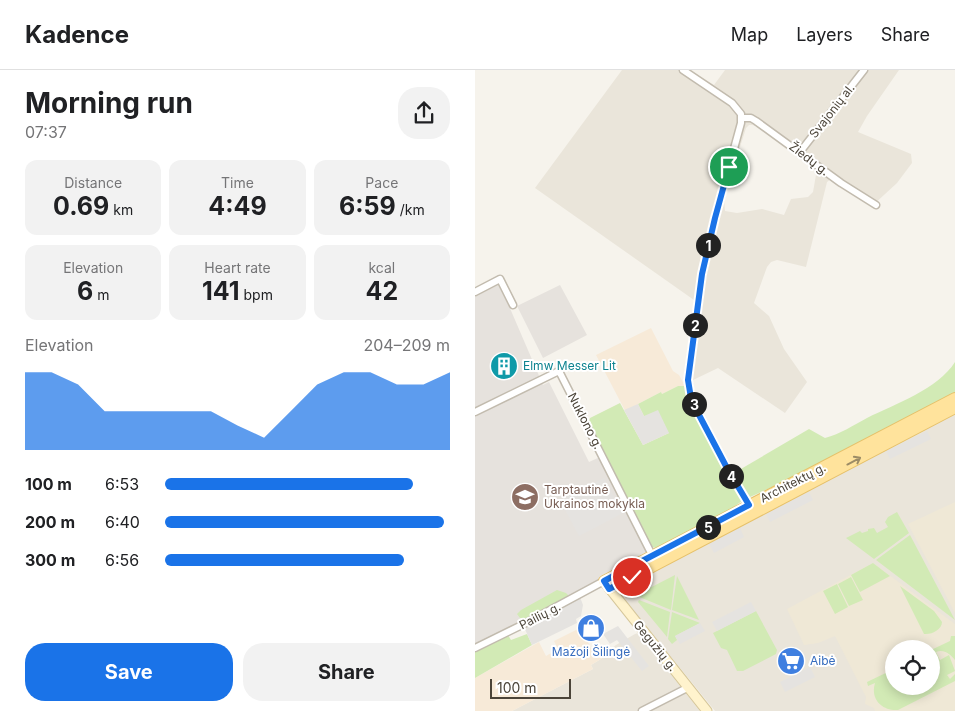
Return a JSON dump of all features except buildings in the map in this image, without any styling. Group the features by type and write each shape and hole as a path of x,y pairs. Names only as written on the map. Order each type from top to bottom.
{"main road":[{"name":"Architektų g.","path":"607,585 833,467 955,398"},
{"name":"Architektų g.","path":"607,585 652,555 749,505 955,408"},
{"name":"Gegužių g.","path":"607,585 707,711"}],"street":[{"path":"683,70 732,102 739,110 741,118 702,274 688,380 691,398 698,413 749,505"},
{"name":"Svajonių al.","path":"801,152 864,70"},
{"name":"Žiedų g.","path":"741,118 756,120 841,183 875,205"},
{"path":"475,292 500,279 513,305"},
{"name":"Nuklono g.","path":"475,412 559,371 652,555"},
{"name":"Pailių g.","path":"475,648 607,585"},
{"path":"642,711 687,688"}],"shaded area":[{"path":"622,70 690,70 714,85 725,70 899,70 858,132 911,154 912,163 897,183 872,206 831,179 827,182 806,267 777,260 771,262 767,267 754,303 769,316 784,349 807,382 785,413 718,368 691,381 685,376 694,300 535,188","holes":["752,125 761,127 785,145 790,152 811,163 815,168 816,175 813,192 808,197 791,199 784,215 762,209 737,213 725,211 724,198 746,128"]},
{"path":"498,285 543,385 549,382 589,462 600,457 647,552 642,558 592,584 594,591 475,651 475,297"},
{"path":"560,285 587,335 543,358 517,306"},
{"path":"651,328 673,371 679,375 685,386 678,386 662,394 661,392 638,404 669,433 643,445 596,355"},
{"path":"638,404 644,416 658,410 669,433 643,445 624,410"},
{"path":"955,411 955,711 715,711 625,600 624,591 627,584"},
{"path":"927,431 931,439 890,459 886,451"},
{"path":"604,478 623,513 579,536 560,500"},
{"path":"809,492 813,500 770,522 766,514"},
{"path":"955,502 955,613 908,524"},
{"path":"740,528 744,537 714,553 709,544"},
{"path":"873,563 955,624 955,711 875,711 874,708 865,704 866,697 835,636 818,643 804,645 787,609"},
{"path":"580,597 583,605 581,616 576,619 577,623 532,645 524,627"},
{"path":"751,602 756,611 717,631 712,622"},
{"path":"700,623 705,631 680,644 675,636"},
{"path":"618,626 649,666 642,671 617,640 610,644 603,634"},
{"path":"580,628 586,638 583,641 587,640 591,648 600,648 606,656 591,665 593,669 512,711 475,711 475,678 539,642 546,656 558,649 554,641"},
{"path":"638,633 700,711 512,711 593,669 591,665 606,656 616,645"},
{"path":"810,667 815,677 785,692 780,682"}],"green space":[{"path":"955,362 955,394 799,475 750,497 742,490 734,473 809,429 825,438 915,395 938,380"},
{"path":"678,386 685,386 743,500 729,511 657,549 651,546 589,421 590,418 620,403 643,445 669,433 644,416 638,404 661,392 662,394"},
{"path":"897,512 909,533 874,559 846,538 860,531 862,533 874,528 877,533 888,527 885,522 888,517"},
{"path":"910,535 955,620 876,560"},
{"path":"873,563 890,576 860,592 851,575"},
{"path":"675,575 671,610 637,596 638,594"},
{"path":"677,576 699,620 672,610"},
{"path":"851,577 863,600 849,606 838,584"},
{"path":"837,584 848,607 835,614 823,591"},
{"path":"900,586 934,611 942,622 942,625 936,631 924,634"},
{"path":"557,590 569,596 524,620 517,614 521,610"},
{"path":"639,600 670,612 667,637 638,602"},
{"path":"756,611 777,650 776,654 743,671 737,671 727,650 721,648 713,633"},
{"path":"672,612 700,623 675,636 677,640 672,644 668,639"},
{"path":"527,634 532,645 475,678 475,651 508,635 511,640"},
{"path":"951,636 955,636 955,660 947,653 940,651 940,646 950,641"},
{"path":"949,655 955,671 947,675 950,679 955,674 955,681 940,689 940,660"},
{"path":"885,673 885,695 927,695 898,710 892,710 882,706 876,699 874,694 875,683 868,686 867,682"}],"place":[{"name":"Elmw Messer Lit","path":"504,366"},
{"name":"Tarptautinė Ukrainos mokykla","path":"525,497"},
{"name":"Mažoji Šilingė","path":"591,628"},
{"name":"Aibė","path":"791,661"}],"route":[{"path":"632,577 609,589 604,581 749,505 698,413 691,398 688,380 702,274 709,240 729,167"}]}
